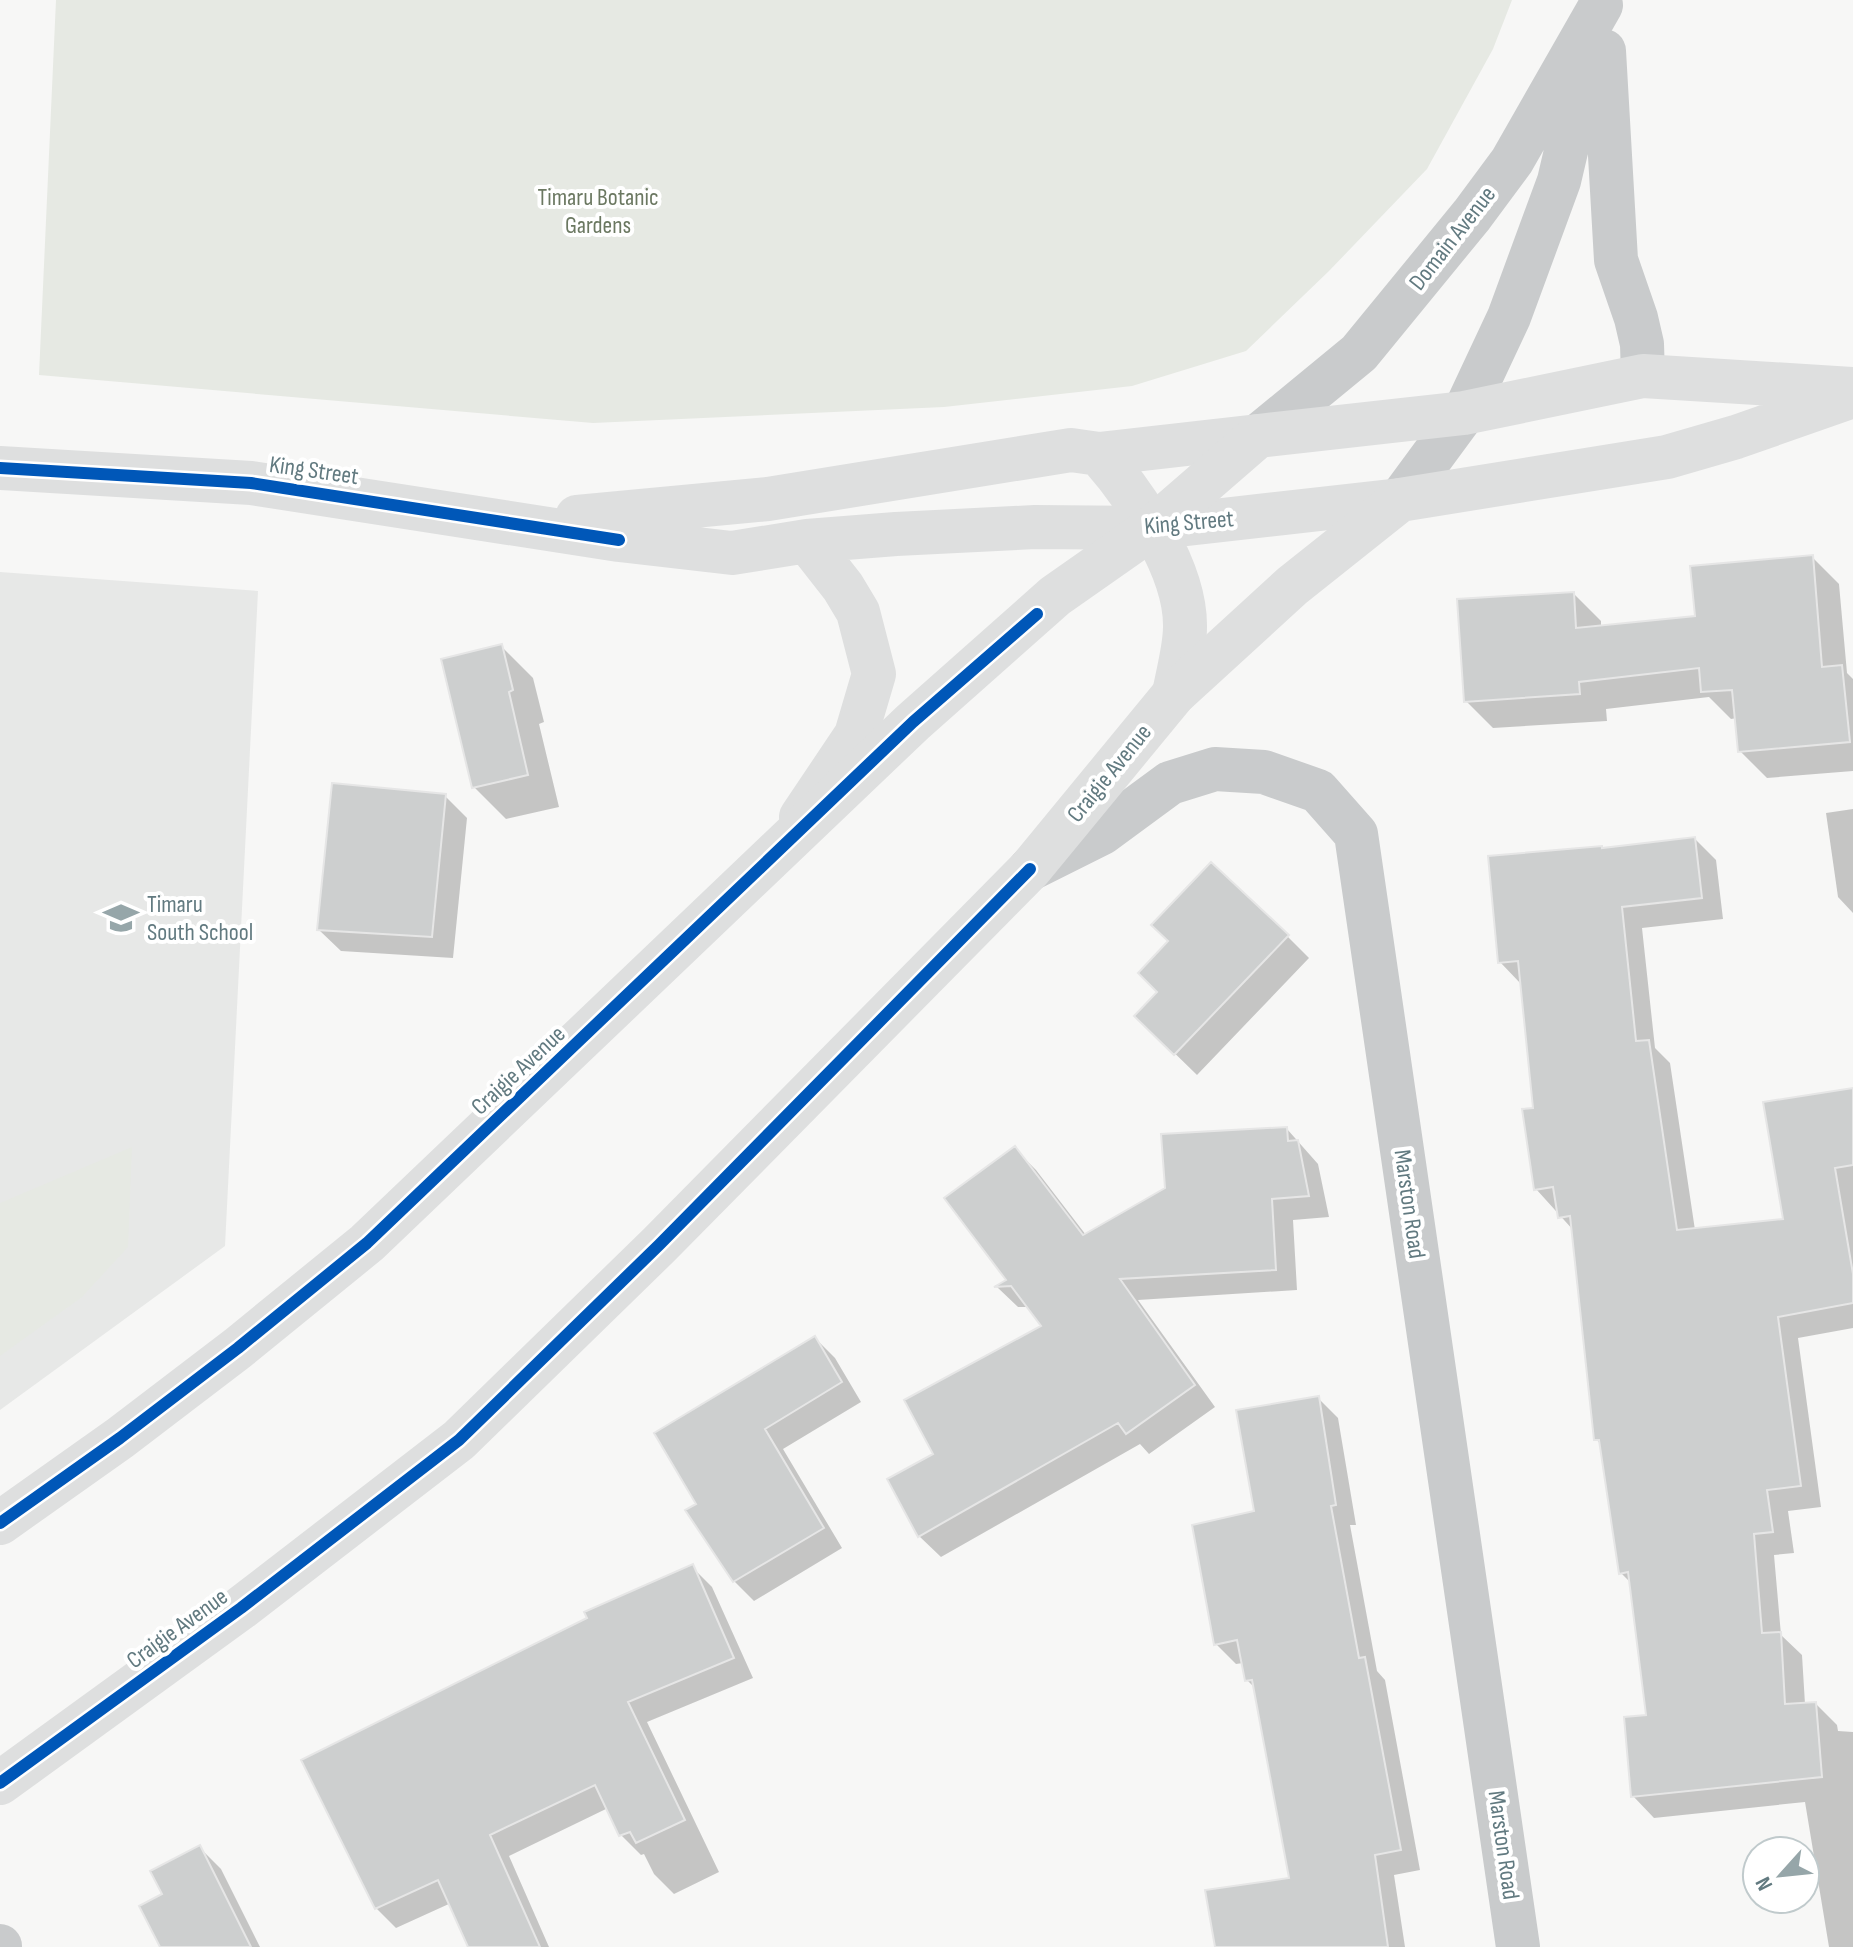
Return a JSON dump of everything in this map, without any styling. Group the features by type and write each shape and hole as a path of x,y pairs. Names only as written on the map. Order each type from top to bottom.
{"main road":[{"name":"King Street","path":"515,522 768,499 1071,450 1099,454 1464,413 1643,376 1853,389"},
{"name":"King Street","path":"0,468 251,483 619,540 732,553 807,541 1035,527 1152,528 1400,500 1667,457 1736,437 1853,396"},
{"name":"Craigie Avenue","path":"0,1523 120,1438 238,1348 367,1243 913,722 1055,596 1152,528 1258,436"},
{"path":"1099,454 1128,487 1152,528 1183,595 1186,625 1174,694"},
{"name":"Craigie Avenue","path":"0,1783 241,1608 459,1440 670,1234 1030,869 1174,694 1292,586 1400,500"},
{"path":"778,852 856,735 874,674 858,612 843,587 807,541"}],"street":[{"path":"1602,2 1616,260 1636,318 1642,344 1643,376"},
{"path":"1400,500 1464,413 1509,317 1559,181 1602,2"},
{"name":"Domain Avenue","path":"1258,436 1359,353 1472,215 1512,161 1602,2"},
{"name":"Marston Road","path":"1030,869 1102,833 1170,783 1215,769 1264,772 1318,791 1356,834 1518,1947"}],"shaded area":[{"name":"Timaru South School","path":"0,572 258,591 225,1246 0,1410"}],"green space":[{"name":"Timaru Botanic Gardens","path":"56,0 1512,0 1493,49 1427,169 1329,271 1246,351 1132,386 944,407 593,423 39,375"},
{"path":"132,1147 128,1247 82,1297 0,1356 0,1203"}],"building":[{"path":"1813,555 1822,667 1842,665 1850,742 1738,752 1732,690 1701,692 1699,668 1579,682 1580,694 1464,702 1457,599 1574,592 1576,628 1695,616 1690,566"},
{"path":"502,644 513,690 509,692 528,775 472,788 441,659"},
{"path":"332,783 446,794 432,937 317,930"},
{"path":"1695,837 1702,898 1622,907 1636,1041 1649,1040 1677,1230 1783,1219 1763,1102 1853,1088 1853,1165 1835,1168 1853,1274 1853,1303 1778,1317 1801,1486 1767,1490 1773,1532 1754,1534 1762,1633 1781,1632 1785,1704 1816,1702 1822,1777 1631,1797 1624,1717 1646,1715 1628,1572 1619,1574 1599,1440 1594,1440 1570,1216 1558,1218 1553,1187 1534,1190 1522,1109 1533,1108 1518,961 1498,963 1488,856 1602,848"},
{"path":"1211,862 1289,935 1174,1055 1134,1016 1157,992 1138,973 1168,941 1151,925"},
{"path":"1287,1127 1288,1141 1298,1140 1309,1196 1272,1199 1276,1270 1120,1279 1195,1385 1126,1434 1118,1423 918,1537 887,1479 933,1454 904,1400 1041,1326 1011,1286 994,1287 1006,1280 944,1198 1015,1146 1083,1235 1165,1188 1161,1134"},
{"path":"815,1336 842,1382 765,1429 824,1528 733,1582 685,1510 696,1504 654,1433"},
{"path":"1319,1396 1336,1505 1331,1506 1359,1658 1365,1657 1401,1850 1375,1855 1388,1947 1215,1947 1205,1890 1289,1878 1252,1680 1245,1681 1237,1640 1214,1645 1192,1525 1254,1511 1236,1410"},
{"path":"693,1564 734,1658 628,1702 685,1820 636,1843 630,1832 619,1836 595,1785 490,1835 540,1947 468,1947 438,1880 375,1909 301,1760 587,1618 584,1612"},
{"path":"200,1845 251,1947 160,1947 139,1906 162,1894 150,1871"}],"cycle path":[{"path":"0,468 251,483 619,540"},
{"path":"0,1523 120,1438 238,1348 367,1243 913,722 1037,614"},
{"path":"0,1783 241,1608 459,1440 659,1245 1030,869"}],"place":[{"name":"Timaru South School","path":"121,918"}]}
